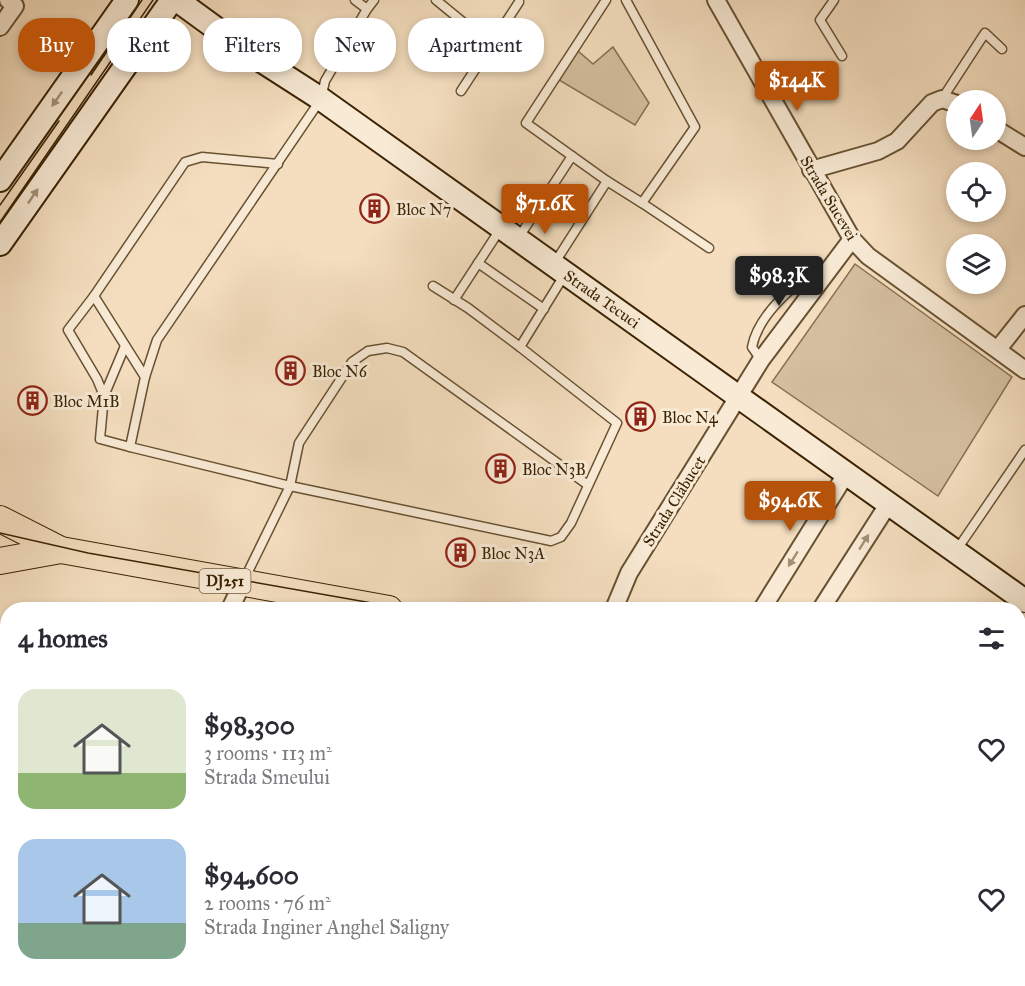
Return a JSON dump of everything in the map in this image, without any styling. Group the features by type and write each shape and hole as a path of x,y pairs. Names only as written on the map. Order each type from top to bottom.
{"main road":[{"path":"0,180 127,0"},
{"path":"0,244 92,109 172,0"},
{"name":"Strada Tecuci","path":"177,0 251,54 321,99 1025,602"},
{"name":"DJ251","path":"0,519 61,550 348,602"},
{"name":"DJ251","path":"0,561 61,550"}],"street":[{"path":"0,27 15,6 8,0"},
{"name":"Strada Sucevei","path":"716,0 852,239 868,256 1025,370"},
{"path":"811,170 878,151 897,141 925,108 946,103"},
{"path":"1006,135 1025,147"},
{"name":"Strada Clăbucet","path":"617,602 629,573 761,360 852,239"},
{"path":"998,349 1025,315"},
{"path":"766,602 846,474"},
{"path":"826,602 889,504"},
{"path":"233,602 242,584"}],"lane":[{"path":"355,0 367,9"},
{"path":"130,447 145,377 157,340 321,99 325,81 374,0"},
{"path":"436,0 458,18"},
{"path":"606,0 526,123 607,181 709,248"},
{"path":"626,0 695,127 642,203"},
{"path":"834,0 820,20 842,56"},
{"path":"509,18 519,2"},
{"path":"956,90 985,33 1002,49"},
{"path":"461,91 473,72"},
{"path":"454,300 478,263 509,234 572,156"},
{"path":"104,396 97,379 68,330 94,296 185,162 202,157 278,164"},
{"path":"520,347 544,309 560,270 607,181"},
{"path":"478,263 544,309"},
{"path":"125,346 104,396 100,439 290,486 551,541 561,537 618,423 520,347 433,286"},
{"path":"94,296 145,377"},
{"path":"242,584 290,486 299,443 352,362 368,351 387,348 403,352 588,485"},
{"path":"956,551 1025,450"}],"shaded area":[{"path":"613,47 649,103 635,125 559,80 578,51 593,64"},
{"path":"855,264 1012,377 938,496 772,382"}],"tram line":[{"path":"91,75 142,0"},
{"path":"0,222 153,0"},
{"path":"0,205 59,121"},
{"path":"0,533 88,553 366,602"}],"place":[{"name":"Bloc N7","path":"375,209"},
{"name":"Bloc N6","path":"291,371"},
{"name":"Bloc M1B","path":"32,401"},
{"name":"Bloc N4","path":"641,417"},
{"name":"Bloc N3B","path":"501,469"},
{"name":"Bloc N3A","path":"460,553"}]}
